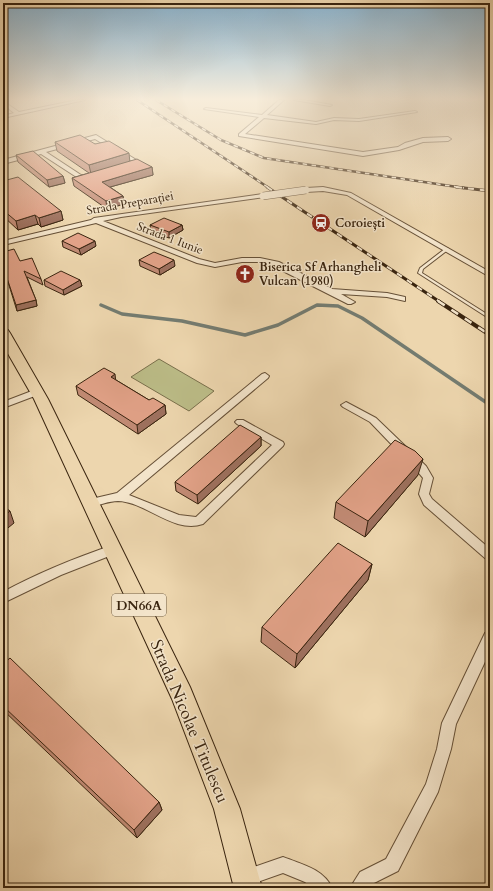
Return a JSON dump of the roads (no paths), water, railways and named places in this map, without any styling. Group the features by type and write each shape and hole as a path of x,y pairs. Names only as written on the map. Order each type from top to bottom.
{"main road":[{"name":"Strada Nicolae Titulescu","path":"3,333 37,392 92,503 182,695 227,809 247,883"}],"street":[{"path":"3,162 79,142"},
{"path":"103,142 136,162 134,166 120,170"},
{"path":"283,142 363,154 398,148 417,142"},
{"path":"43,152 80,177 91,178 98,176"},
{"name":"Strada Preparației","path":"3,243 94,220 174,207 323,189 349,194 490,274"},
{"name":"Strada 1 Iunie","path":"94,220 197,261 215,264 242,260 260,260 276,264 351,302"},
{"path":"330,291 387,295 402,299"},
{"path":"92,503 119,497 265,376"},
{"path":"3,404 37,392"},
{"path":"346,405 373,420 422,469 428,478 424,494 428,502 490,556"},
{"path":"119,497 172,516 192,522 199,521 279,444 240,422"},
{"path":"3,598 31,582 72,564 113,550"},
{"path":"358,888 366,878 392,865 433,787 444,749 449,723 490,637"},
{"name":"Strada Nicolae Titulescu","path":"247,883 283,865 311,876 324,888"}],"lane":[{"path":"447,249 421,269 420,273 490,318"}],"waterway":[{"path":"101,305 122,314 182,321 245,335 278,325 317,305 338,306 362,318 490,405"}],"railway":[{"path":"199,142 269,188"},
{"path":"225,142 264,158 462,188"},
{"path":"267,187 440,302"},
{"path":"456,187 462,188"},
{"path":"462,188 490,191"},
{"path":"438,301 490,335"}],"place":[{"name":"Coroiești","path":"321,223"},
{"name":"Biserica Sf Arhangheli Vulcan (1980)","path":"245,274"}]}
